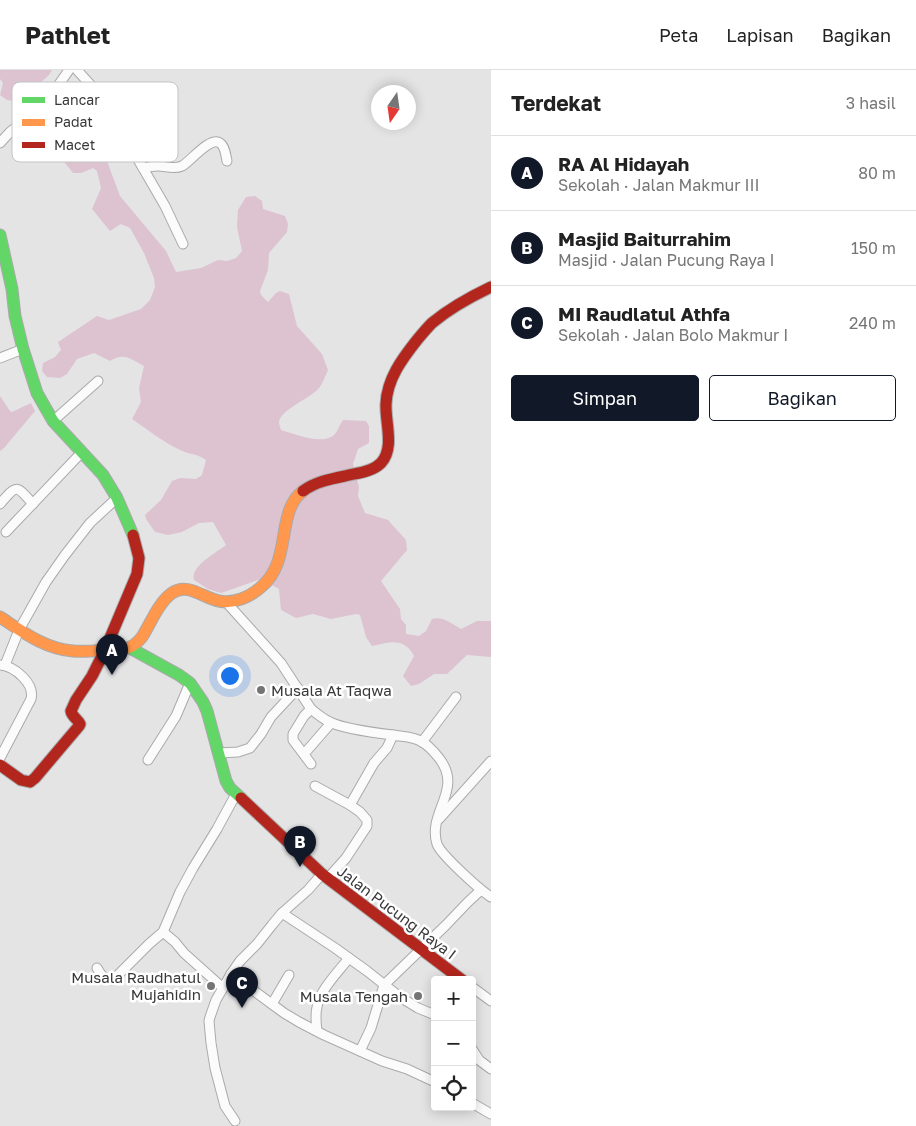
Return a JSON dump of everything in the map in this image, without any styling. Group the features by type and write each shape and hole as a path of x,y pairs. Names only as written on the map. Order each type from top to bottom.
{"street":[{"path":"61,82 69,70"},
{"path":"77,70 88,82"},
{"path":"0,143 12,130"},
{"path":"143,168 161,166 180,167 205,147 216,142 220,142 223,145 227,161"},
{"path":"140,162 165,206 183,244"},
{"path":"0,235 12,288 15,316 37,392 53,422 103,475 117,498 130,528 139,558 130,595 92,676 70,711 79,721 79,726 30,782 22,780 0,765"},
{"path":"0,617 41,643 60,650 80,652 124,650 136,644 164,601 172,593 180,589 199,593 212,600 226,602 238,600 261,588 277,571 291,506 299,494 310,485 323,480 372,469 382,463 389,438 386,405 388,391 405,354 431,323 491,287"},
{"path":"0,358 23,349"},
{"path":"53,422 98,381"},
{"path":"6,532 82,452"},
{"path":"0,504 12,490 16,489 20,490 33,504"},
{"path":"0,758 32,694 21,676 13,669 3,665 19,630 46,582 90,523 117,498"},
{"path":"226,602 281,663 311,710 331,723 410,737 422,742 439,758 448,774 449,781 435,831 438,847 446,857 491,897"},
{"name":"Jalan Pucung Raya I","path":"130,648 179,675 190,684 203,702 226,782 230,788 325,876 457,976"},
{"path":"148,760 176,716 190,684"},
{"path":"219,754 238,752 250,748 279,707 298,688"},
{"path":"422,742 456,697"},
{"path":"311,710 304,716 292,734 293,740 311,764"},
{"path":"304,754 331,723"},
{"path":"350,805 374,763 387,748 393,735"},
{"path":"437,821 491,761"},
{"path":"235,1121 224,1106 211,1043 209,1021 216,1000 240,961 282,914 346,858 367,826 368,820 360,812 315,786"},
{"path":"97,968 106,979 114,980 163,932 180,892 236,794"},
{"path":"360,1051 371,1028 384,985 481,890"},
{"path":"282,914 348,958 400,997 431,1014"},
{"path":"163,932 223,988"},
{"path":"317,1031 316,1007 318,1001 348,958"},
{"path":"231,974 284,1013 317,1031 382,1061 407,1069 431,1080"},
{"path":"272,1004 289,976"},
{"path":"476,990 491,1001"},
{"path":"476,1055 491,1069"},
{"path":"476,1105 491,1114"}],"shaded area":[{"path":"0,70 52,70 41,82 12,82 12,101 0,95 3,83 0,79"},
{"path":"107,162 120,196 166,251 176,272 201,268 218,260 227,261 236,258 242,251 237,227 238,210 246,197 255,196 262,201 263,209 285,216 288,224 287,232 269,253 268,270 260,291 261,295 268,302 280,291 289,294 297,326 322,354 328,370 319,388 281,418 279,422 281,430 309,438 324,439 335,434 343,420 366,421 369,426 369,443 358,449 353,464 359,487 358,496 365,513 388,520 406,540 407,550 381,581 400,609 401,619 406,625 406,634 419,636 426,631 432,619 436,618 447,621 461,629 477,621 491,621 491,657 467,655 447,674 434,674 419,684 411,686 403,676 414,656 410,650 401,643 396,642 372,646 366,637 360,615 356,614 331,619 313,614 296,618 281,610 279,589 261,579 221,593 208,589 194,580 196,570 200,565 226,545 213,522 199,523 182,532 168,535 155,532 146,519 145,515 161,500 172,481 180,478 196,479 202,475 206,460 174,447 132,419 141,402 139,388 144,366 127,357 115,358 110,361 94,353 77,359 67,374 60,378 47,377 42,371 43,363 55,357 61,350 58,342 97,316 109,320 141,309 150,300 155,287 154,278 144,253 130,228 121,224 110,231 92,209 101,188 97,171 93,168 81,173 73,173 65,163"},
{"path":"0,396 12,412 31,403 35,411 0,451"}],"traffic: fast":[{"path":"0,235 12,289 15,316 37,393 53,421 103,475 117,498 133,535"},
{"path":"130,648 190,683 207,711 226,781 230,788 241,798"}],"traffic: slow":[{"path":"0,617 35,639 63,650 84,651 129,647 138,642 142,637 167,597 178,590 190,590 225,602 247,597 261,587 271,576 277,564 289,511 294,500 303,491"}],"traffic: jam":[{"path":"303,491 323,481 369,470 381,463 388,450 387,395 392,378 401,362 432,323 460,303 491,287"},
{"path":"0,765 21,780 30,782 79,726 79,722 71,711 105,650 137,574 139,558 133,535"},
{"path":"241,798 322,874 457,976"}],"place":[{"name":"RA Al Hidayah","path":"112,675"},
{"name":"Musala At Taqwa","path":"261,690"},
{"name":"Masjid Baiturrahim","path":"300,867"},
{"name":"Musala Raudhatul Mujahidin","path":"211,986"},
{"name":"Musala Tengah","path":"418,996"},
{"name":"MI Raudlatul Athfa","path":"242,1008"}]}
